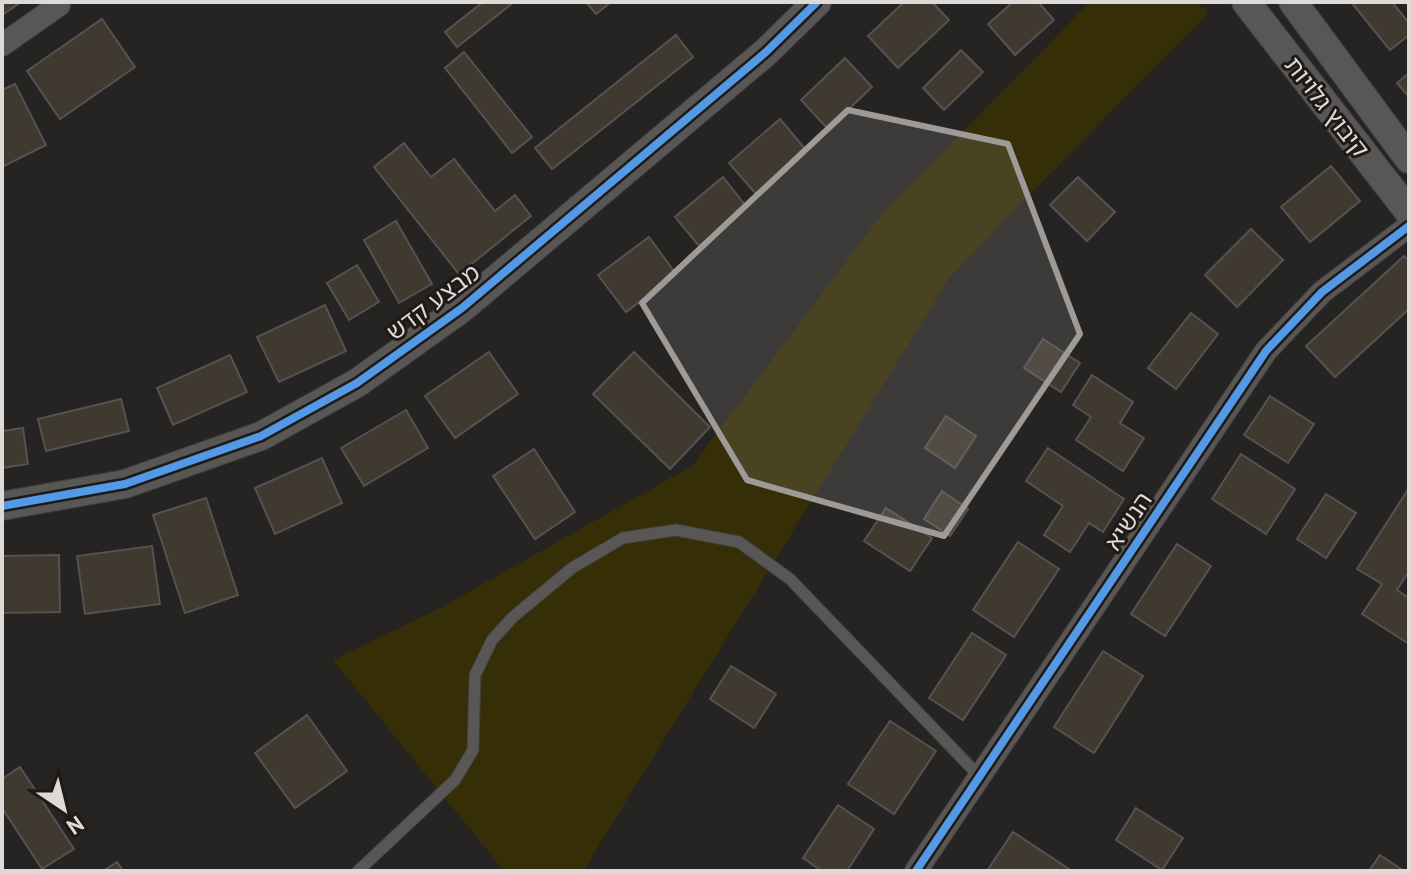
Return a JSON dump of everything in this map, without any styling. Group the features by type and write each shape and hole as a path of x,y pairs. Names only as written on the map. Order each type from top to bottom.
{"street":[{"name":"מבצע קדש","path":"2,506 125,484 261,436 357,383 462,308 766,52 817,2"},
{"name":"קיבוץ גלויות","path":"1246,2 1409,212"},
{"name":"קיבוץ גלויות","path":"1293,2 1409,159"},
{"path":"2,45 59,5"},
{"name":"הנשיא","path":"916,871 1266,351 1322,292 1409,226"}],"lane":[{"path":"358,871 455,780 473,750 475,675 492,640 513,617 572,568 623,538 676,530 739,542 790,579 980,777"}],"highlighted area":[{"path":"848,110 1008,144 1080,334 944,536 747,480 642,303"}],"shaded area":[{"path":"1090,2 1197,2 1208,13 951,275 583,871 504,871 333,660 442,607 692,466 883,213"}],"building":[{"path":"2,2 21,2 2,15"},
{"path":"483,2 514,2 457,47 445,32"},
{"path":"586,2 611,2 596,14"},
{"path":"904,2 932,2 949,20 898,68 868,36"},
{"path":"1013,2 1038,2 1054,20 1015,55 988,24"},
{"path":"1351,2 1392,2 1409,23 1409,35 1390,50"},
{"path":"102,19 135,67 60,119 27,71"},
{"path":"676,35 693,57 552,169 535,148"},
{"path":"961,50 983,72 944,110 923,88"},
{"path":"464,52 532,137 512,153 445,68"},
{"path":"845,58 872,87 828,129 801,100"},
{"path":"1409,73 1409,97 1397,83"},
{"path":"15,84 46,145 2,167 2,90"},
{"path":"780,119 806,150 756,194 729,163"},
{"path":"404,143 431,177 454,159 495,211 515,195 531,216 459,274 374,167"},
{"path":"1331,166 1360,201 1310,242 1281,207"},
{"path":"723,177 746,206 699,246 675,217"},
{"path":"1078,177 1115,212 1087,241 1050,205"},
{"path":"396,221 432,284 399,303 364,240"},
{"path":"1251,229 1283,260 1237,307 1205,275"},
{"path":"649,237 676,274 626,312 598,275"},
{"path":"1404,256 1409,261 1409,309 1335,377 1306,346"},
{"path":"357,265 379,302 349,320 327,283"},
{"path":"325,305 346,351 279,382 257,337"},
{"path":"1191,313 1218,334 1176,389 1148,368"},
{"path":"1043,339 1080,363 1061,392 1024,368"},
{"path":"489,352 518,394 455,438 425,396"},
{"path":"634,352 710,427 670,469 593,394"},
{"path":"230,355 247,392 173,425 157,388"},
{"path":"1092,375 1133,402 1120,423 1144,438 1123,471 1076,440 1091,417 1073,405"},
{"path":"1270,396 1314,424 1288,463 1244,435"},
{"path":"121,399 129,431 46,451 38,419"},
{"path":"406,410 428,448 364,486 341,448"},
{"path":"946,416 976,436 955,468 925,448"},
{"path":"23,428 28,464 2,468 2,431"},
{"path":"1048,448 1124,499 1103,532 1089,523 1070,552 1044,535 1063,506 1026,481"},
{"path":"534,449 575,512 535,539 493,476"},
{"path":"1241,454 1295,489 1266,534 1212,499"},
{"path":"322,458 342,503 275,534 255,488"},
{"path":"1409,488 1409,571 1397,590 1409,598 1409,644 1362,614 1382,584 1357,569"},
{"path":"942,491 968,509 950,536 924,519"},
{"path":"1326,494 1356,513 1326,558 1297,539"},
{"path":"206,498 238,595 185,613 153,515"},
{"path":"886,508 932,538 910,571 864,541"},
{"path":"1018,542 1059,569 1014,637 973,610"},
{"path":"1177,544 1211,566 1165,636 1131,614"},
{"path":"152,546 160,604 85,614 77,556"},
{"path":"59,555 60,612 2,613 2,556"},
{"path":"972,633 1006,655 963,720 929,698"},
{"path":"1103,651 1143,676 1094,753 1054,727"},
{"path":"731,666 776,694 754,728 710,699"},
{"path":"307,715 347,771 295,808 255,753"},
{"path":"890,721 936,751 894,814 848,784"},
{"path":"20,767 74,849 42,869 2,808 2,779"},
{"path":"838,805 874,829 847,871 822,871 803,858"},
{"path":"1136,808 1183,838 1162,870 1116,840"},
{"path":"1013,832 1072,871 987,871"},
{"path":"1380,855 1404,871 1369,871"},
{"path":"117,862 123,871 103,871"}],"cycle path":[{"path":"2,506 125,484 261,436 357,383 462,308 766,52 817,2"},
{"path":"916,871 1266,351 1322,292 1409,226"}]}
